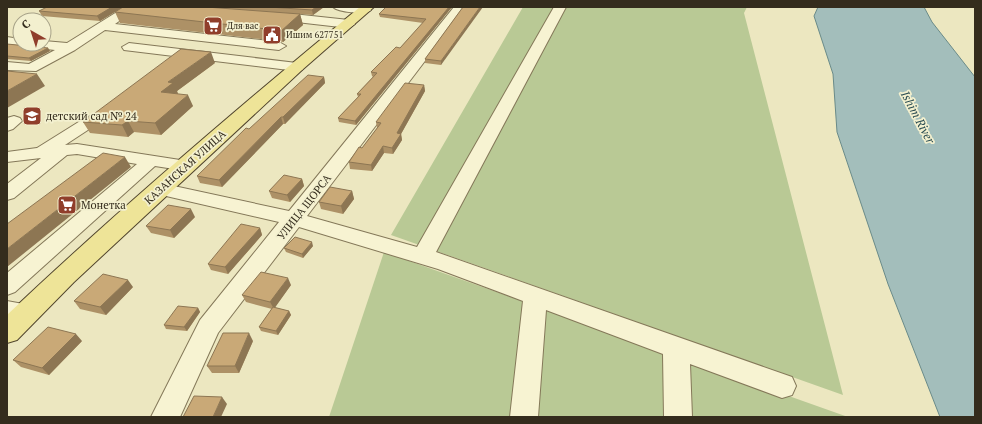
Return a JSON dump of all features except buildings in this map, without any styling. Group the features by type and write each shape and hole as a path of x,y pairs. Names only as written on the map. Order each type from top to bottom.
{"main road":[{"name":"КАЗАНСКАЯ УЛИЦА","path":"7,332 16,312 65,275 297,67 366,8"}],"street":[{"path":"7,66 31,68 70,47 133,7"},
{"path":"138,7 146,8"},
{"path":"339,7 366,8"},
{"name":"УЛИЦА ЩОРСА","path":"165,417 209,327 459,7"},
{"path":"423,256 560,7"},
{"path":"265,20 289,28 302,19 349,24"},
{"path":"102,26 279,46"},
{"path":"52,45 70,47"},
{"path":"130,46 297,67"},
{"path":"230,59 220,67 250,72"},
{"path":"41,153 91,120"},
{"path":"10,159 41,153 77,149 187,166"},
{"path":"7,194 62,151"},
{"path":"86,167 104,153"},
{"path":"7,286 152,160"},
{"path":"160,189 294,219 423,256 782,386"},
{"path":"524,417 535,296"},
{"path":"676,347 678,417"}],"green space":[{"path":"523,7 747,7 744,13 843,395 391,235"},
{"path":"384,252 848,417 329,417"}],"water":[{"name":"Ishim River","path":"818,7 924,7 932,22 975,77 975,417 940,417 888,284 837,132 833,74 814,16"}],"place":[{"name":"Для вас","path":"213,26"},
{"name":"Ишим 627751","path":"272,35"},
{"name":"детский сад № 24","path":"32,116"},
{"name":"Монетка","path":"67,205"}]}
